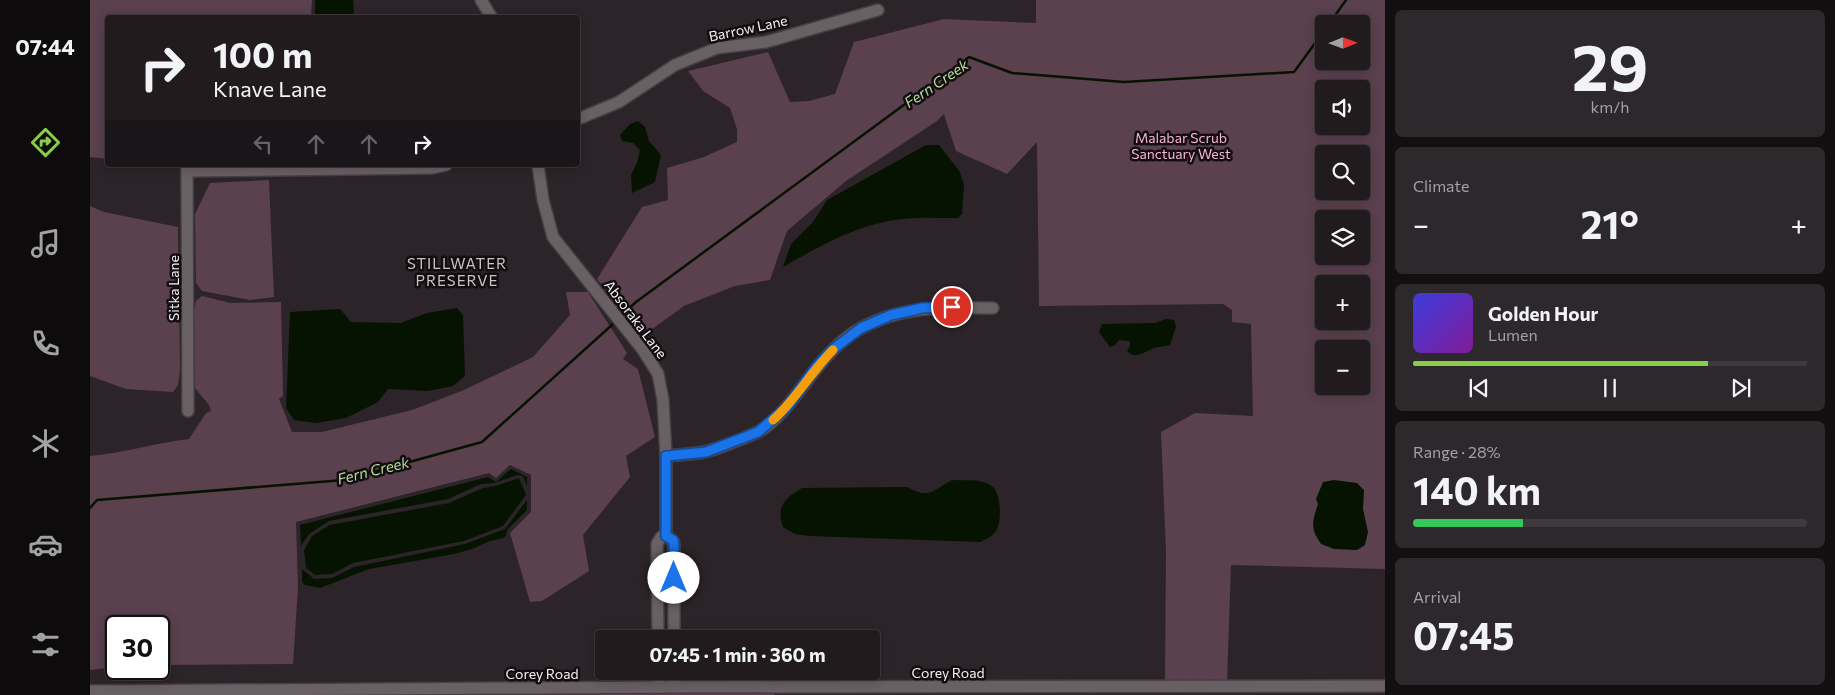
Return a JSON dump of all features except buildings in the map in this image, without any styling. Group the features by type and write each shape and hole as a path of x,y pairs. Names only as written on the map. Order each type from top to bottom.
{"street":[{"path":"481,0 490,15"},
{"name":"Barrow Lane","path":"580,117 619,102 675,65 717,48 766,42 878,10"},
{"path":"187,168 437,167"},
{"name":"Absoraka Lane","path":"538,167 543,200 553,237 643,350 658,374 663,400 666,456 666,536"},
{"name":"Sitka Lane","path":"187,168 188,411"},
{"path":"666,456 706,452 758,432 787,407 817,366 832,350 854,333 873,322 891,315 922,308 992,308"},
{"name":"Absoraka Lane","path":"658,630 657,544 661,537 666,536 673,540 674,544 674,630"},
{"path":"659,680 659,687"},
{"path":"674,680 674,687"},
{"name":"Corey Road","path":"90,691 520,691 659,687 1346,690 1385,686"}],"green space":[{"path":"90,0 312,0 311,15 105,15 105,159 90,157"},
{"name":"Malabar Scrub Sanctuary West","path":"1036,0 1385,0 1385,569 1231,565 1227,681 1165,682 1166,550 1161,432 1195,413 1253,416 1251,324 1232,322 1232,310 1223,304 1039,306 1037,142 1007,174 956,151 944,114 937,121 846,181 787,231 770,280 735,286 684,306 644,335 597,279 642,207 668,200 667,168 704,157 737,142 737,129 730,108 703,91 688,71 768,52 790,102 809,101 835,94 854,42 944,19 1036,23"},
{"path":"269,180 274,297 250,300 202,291 196,283 195,214 210,183"},
{"path":"90,206 104,212 178,227 180,370 178,385 173,392 126,389 90,376"},
{"path":"566,292 588,292 627,353 623,359 638,369 655,437 626,456 630,477 583,535 589,571 542,601 530,602 510,533 531,512 531,475 510,465 496,478 489,473 296,522 298,587 293,664 170,665 170,615 105,615 105,668 90,670 90,456 189,439 206,413 211,411 209,405 195,388 194,311 196,301 202,296 231,303 281,302 283,396 279,399 292,432 322,432 412,410 464,390 533,357 570,315"},
{"path":"773,687 774,695 534,695 535,688"}],"shaded area":[{"path":"315,0 353,0 354,15 315,15"},
{"path":"638,121 645,127 649,141 661,155 655,182 632,193 631,175 637,163 640,150 633,143 622,141 620,135 630,124"},
{"path":"926,145 939,145 960,172 964,185 962,214 958,218 910,218 871,225 826,244 783,267 791,244 813,222 827,200"},
{"path":"457,308 463,315 465,376 453,386 428,391 388,389 378,402 346,418 316,423 294,420 286,408 290,312 340,309 351,322 401,323 427,313"},
{"path":"1166,319 1174,320 1176,327 1170,345 1154,348 1137,355 1130,354 1127,351 1130,341 1119,340 1110,347 1099,332 1102,324 1155,323"},
{"path":"511,469 527,477 527,486 523,476 518,475 494,483 481,484 448,499 329,521 309,534 301,546 300,525 488,477 496,482"},
{"path":"519,478 526,495 503,526 464,541 353,563 332,574 315,575 306,568 304,550 312,536 330,525 449,503 483,488"},
{"path":"952,480 984,482 996,491 1000,508 999,521 996,531 991,536 980,542 810,536 795,534 783,527 781,520 780,514 783,504 790,496 802,488 907,487 921,493 926,493"},
{"path":"1334,480 1357,483 1364,490 1363,509 1368,532 1365,545 1357,550 1334,549 1321,544 1315,534 1313,525 1318,504 1316,499 1323,482"},
{"path":"527,500 527,510 507,530 506,536 503,538 454,554 369,569 320,588 305,585 302,582 302,569 314,579 332,578 354,567 465,544 505,529"}],"waterway":[{"name":"Fern Creek","path":"1335,15 1346,0"},
{"name":"Fern Creek","path":"623,314 636,302 969,57 1012,73 1124,82 1294,72 1315,43"},
{"name":"Fern Creek","path":"90,508 97,500 344,480 482,442 613,324"}],"slow traffic":[{"path":"773,420 787,407 817,366 833,350"}],"district":[{"name":"STILLWATER PRESERVE","path":"457,272"}],"route":[{"path":"674,578 674,544 673,540 666,536 666,456 706,452 758,432 787,407 817,366 832,350 861,328 891,315 922,308 952,307"}]}
